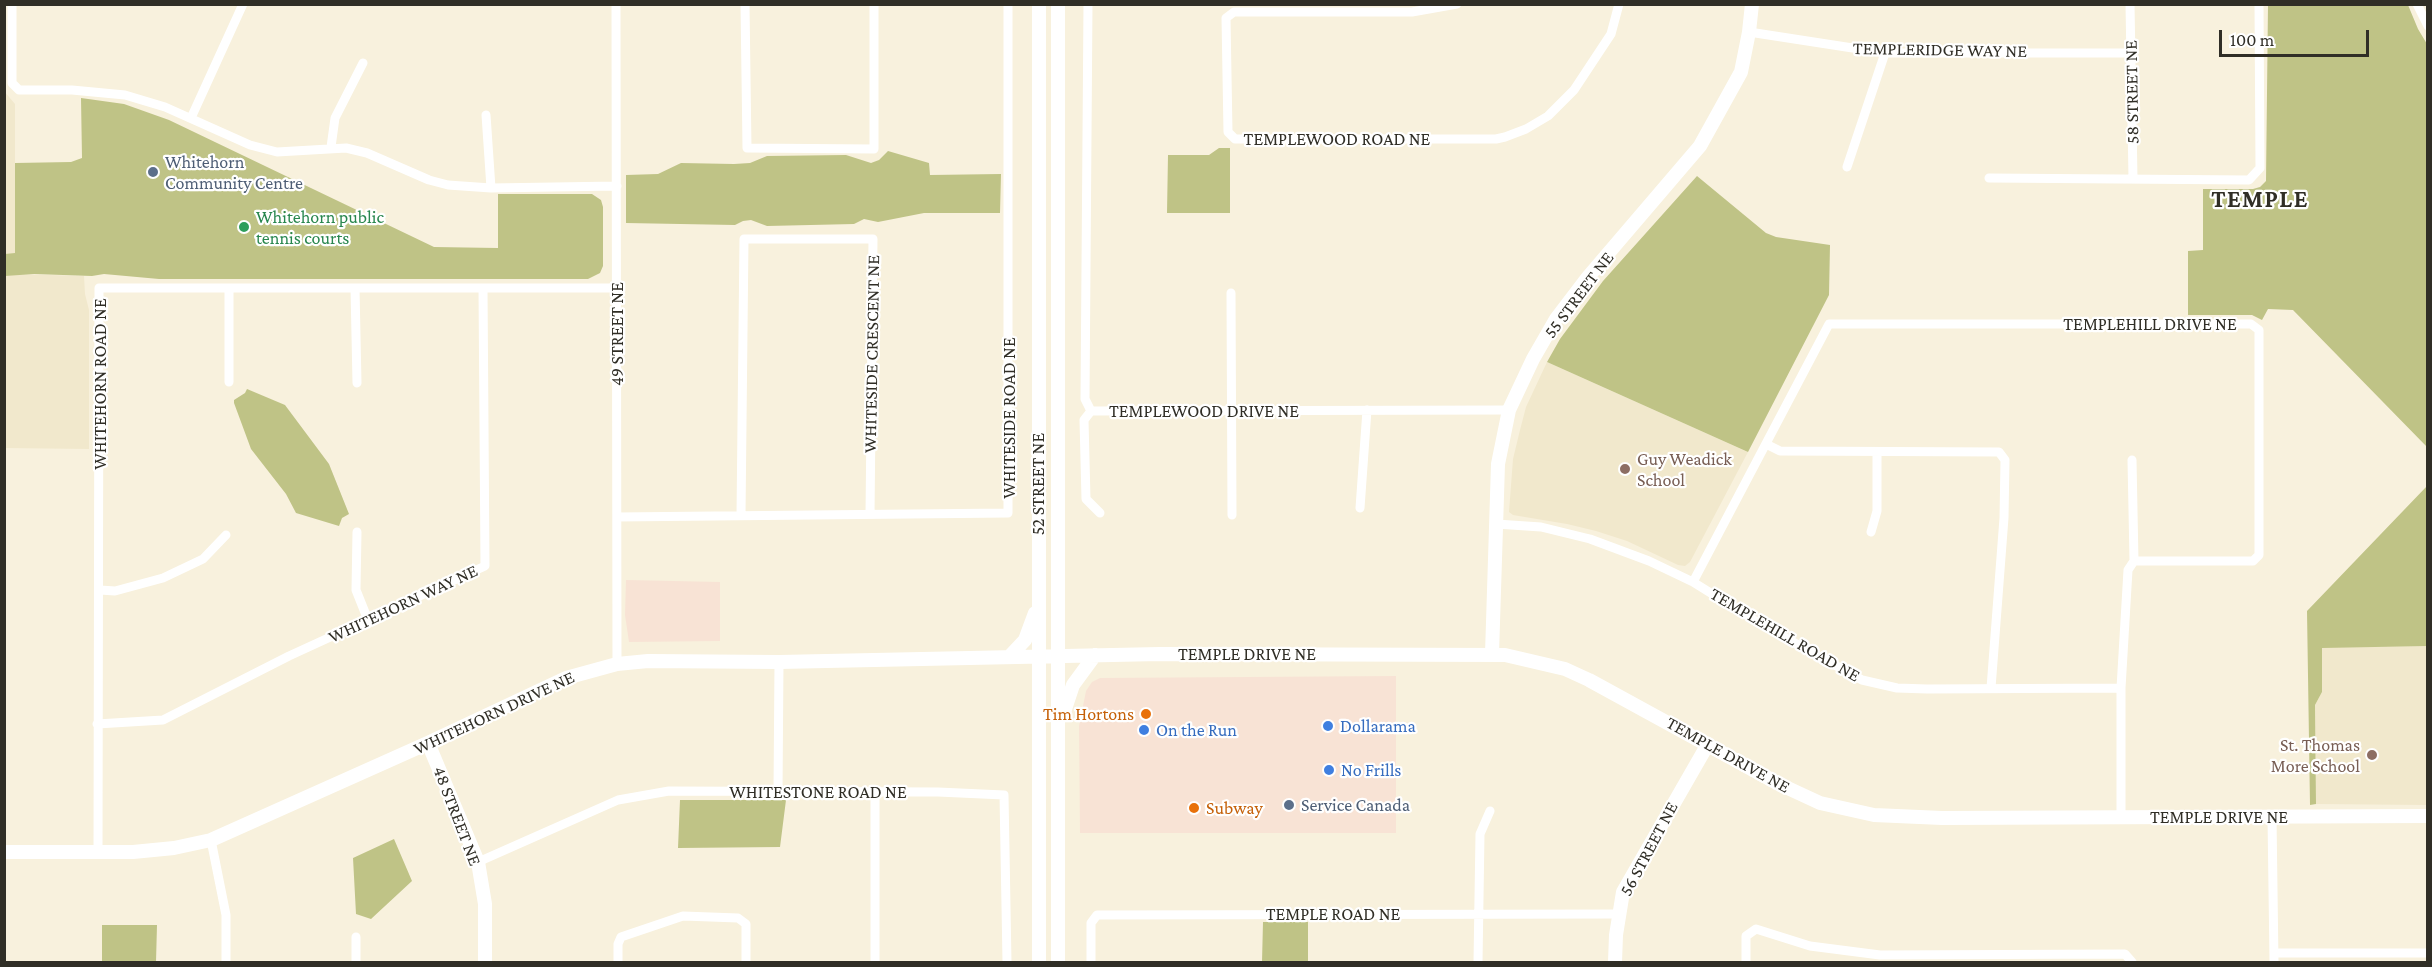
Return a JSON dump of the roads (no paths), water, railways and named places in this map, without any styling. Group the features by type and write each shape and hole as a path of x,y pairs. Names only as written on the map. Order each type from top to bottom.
{"street":[{"path":"12,4 12,83 19,90 72,90 125,95 191,118 250,146 277,152 332,147 367,153 429,180 448,185 491,188 617,186"},
{"path":"191,118 243,4"},
{"name":"49 STREET NE","path":"616,4 617,664"},
{"path":"745,4 747,148 874,149 874,4"},
{"name":"WHITESIDE ROAD NE","path":"617,517 1008,513 1008,4"},
{"name":"52 STREET NE","path":"1039,4 1039,963"},
{"name":"52 STREET NE","path":"1058,4 1058,963"},
{"name":"TEMPLEWOOD DRIVE NE","path":"1088,4 1085,399 1091,411 1509,410"},
{"name":"TEMPLEWOOD ROAD NE","path":"1457,4 1412,12 1333,8 1234,12 1226,18 1228,132 1235,139 1496,140 1526,129 1548,116 1574,90 1611,34 1619,4"},
{"name":"55 STREET NE","path":"1492,654 1498,464 1509,410 1533,359 1561,313 1588,277 1700,146 1741,72 1752,4"},
{"name":"58 STREET NE","path":"2130,4 2133,179"},
{"path":"1989,178 2249,180 2260,168 2259,4"},
{"path":"2417,4 2427,26"},
{"name":"TEMPLERIDGE WAY NE","path":"1749,32 1885,53 2131,53"},
{"path":"1848,167 1885,53"},
{"path":"332,147 334,118 363,63"},
{"path":"486,116 491,188"},
{"name":"WHITESIDE CRESCENT NE","path":"741,515 744,239 873,239 870,514"},
{"name":"WHITEHORN ROAD NE","path":"98,852 99,288 617,288"},
{"path":"228,382 229,288"},
{"path":"355,288 357,383"},
{"name":"WHITEHORN WAY NE","path":"97,724 163,720 485,566 483,288"},
{"path":"1231,293 1232,515"},
{"name":"TEMPLEHILL DRIVE NE","path":"1693,582 1829,324 2251,324 2259,330 2259,555 2253,561 2134,561"},
{"path":"1360,508 1366,410"},
{"path":"1091,411 1084,420 1086,499 1100,513"},
{"path":"1766,444 1780,451 1999,452 2005,460 2004,518 1991,688"},
{"path":"1871,532 1877,511 1877,452"},
{"path":"2121,817 2121,688 2128,570 2134,561 2132,460"},
{"name":"TEMPLEHILL ROAD NE","path":"1496,524 1541,527 1590,538 1648,561 1693,582 1762,625 1862,680 1897,688 2121,688"},
{"path":"357,532 356,590 368,620"},
{"path":"100,590 115,591 163,578 203,559 226,535"},
{"path":"1010,657 1025,640 1038,604"},
{"name":"TEMPLE DRIVE NE","path":"1038,656 1492,654 1532,660 1564,669 1589,680 1820,803 1874,815 1942,818 2427,816"},
{"path":"1058,730 1073,685 1095,655"},
{"name":"WHITEHORN DRIVE NE","path":"4,852 143,851 211,840 428,743 566,678 617,664 648,661 779,662 1038,656"},
{"path":"778,792 779,662"},
{"name":"48 STREET NE","path":"428,743 478,862 485,904 485,963"},
{"name":"56 STREET NE","path":"1615,963 1618,914 1623,892 1632,872 1708,744"},
{"name":"WHITESTONE ROAD NE","path":"478,862 618,800 642,794 669,791 938,792 1004,795 1007,963"},
{"path":"874,963 875,792"},
{"path":"1478,963 1480,834 1490,811"},
{"path":"2272,817 2274,958 2427,954"},
{"path":"211,840 226,915 226,963"},
{"name":"TEMPLE ROAD NE","path":"1091,963 1091,924 1097,915 1618,914"},
{"path":"618,963 618,944 621,937 683,916 738,918 746,924 746,963"},
{"path":"1746,963 1746,936 1756,929 1810,946 1880,955 2125,954 2132,963"},
{"path":"356,937 356,963"}],"place":[{"name":"Whitehorn Community Centre","path":"153,172"},
{"name":"Whitehorn public tennis courts","path":"244,227"},
{"name":"Guy Weadick School","path":"1625,469"},
{"name":"Tim Hortons","path":"1146,714"},
{"name":"Dollarama","path":"1328,726"},
{"name":"On the Run","path":"1144,730"},
{"name":"St. Thomas More School","path":"2372,755"},
{"name":"No Frills","path":"1329,770"},
{"name":"Service Canada","path":"1289,805"},
{"name":"Subway","path":"1194,808"}],"district":[{"name":"TEMPLE","path":"2260,200"}]}
